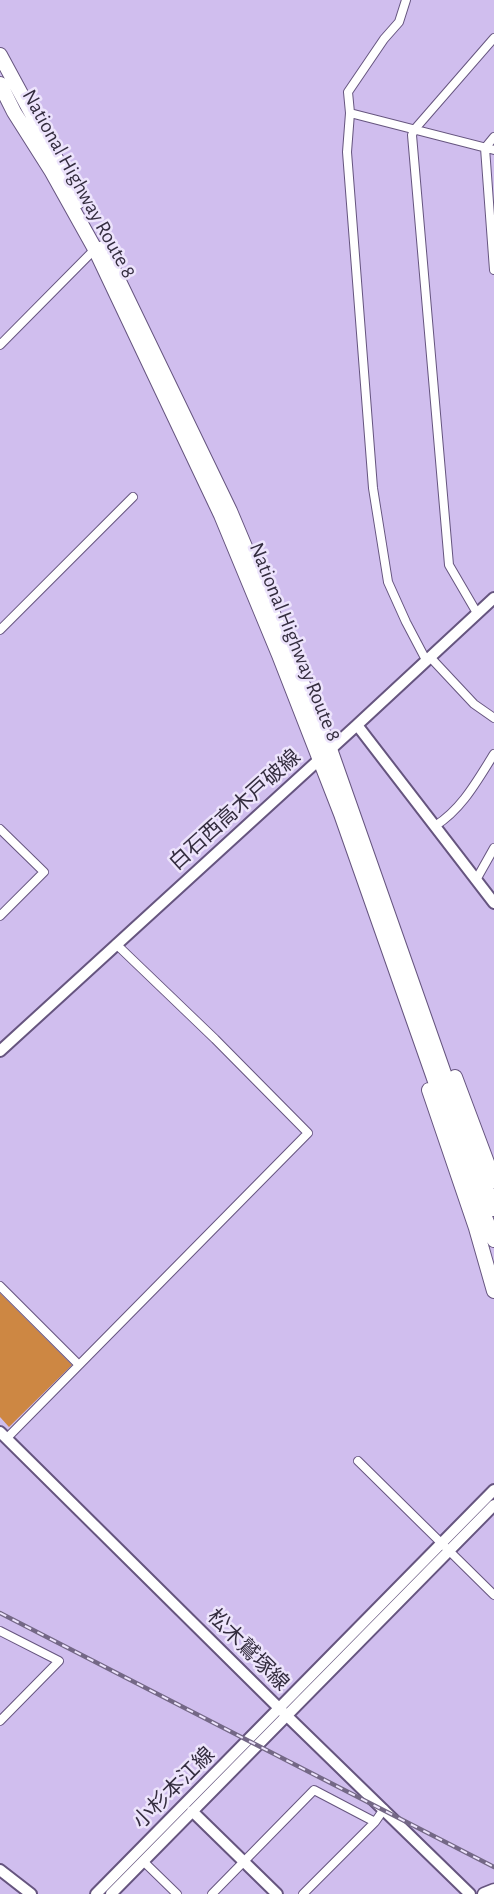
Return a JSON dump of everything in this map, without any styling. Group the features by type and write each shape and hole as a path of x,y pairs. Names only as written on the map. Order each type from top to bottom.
{"highway":[{"name":"National Highway Route 8","path":"0,55 101,244 230,511 325,754 494,1209"},
{"name":"National Highway Route 8","path":"0,84 14,112 52,172 95,249 221,515 279,655 325,754 407,1000 462,1158 494,1240"},
{"path":"407,1000 425,1078 476,1228 494,1291"},
{"path":"427,1026 451,1068 494,1181"}],"main road":[{"name":"白石西高木戸破線","path":"0,1051 494,598"},
{"path":"355,727 494,903"},
{"name":"松木鷲塚線","path":"3,1435 470,1894"},
{"path":"446,1547 494,1490"},
{"path":"283,1712 446,1547 494,1505"},
{"name":"小杉本江線","path":"111,1894 192,1811 283,1712"},
{"name":"小杉本江線","path":"96,1894 283,1712"},
{"path":"192,1811 277,1894"},
{"path":"0,1870 31,1894"},
{"path":"484,1894 494,1890"}],"street":[{"path":"406,0 399,22 348,92 350,113 347,152 373,488 388,582 406,622 428,659 474,704 494,718"},
{"path":"477,613 449,565 412,135 494,38"},
{"path":"350,113 494,150"},
{"path":"494,137 485,148 494,270"},
{"path":"0,345 95,249"},
{"path":"0,630 133,497"},
{"path":"435,826 446,819 465,799 494,754"},
{"path":"0,829 44,872 0,916"},
{"path":"476,880 494,848"},
{"path":"3,1435 79,1365 308,1133 116,944"},
{"path":"0,1286 79,1365"},
{"path":"358,1461 494,1594"},
{"path":"0,1631 59,1661 0,1721"},
{"path":"212,1894 314,1790 375,1822"},
{"path":"303,1894 375,1822 384,1809"},
{"path":"143,1861 177,1894"}],"shaded area":[{"path":"0,1293 72,1365 9,1427 0,1417"}],"railway":[{"path":"0,1613 494,1867"}]}
